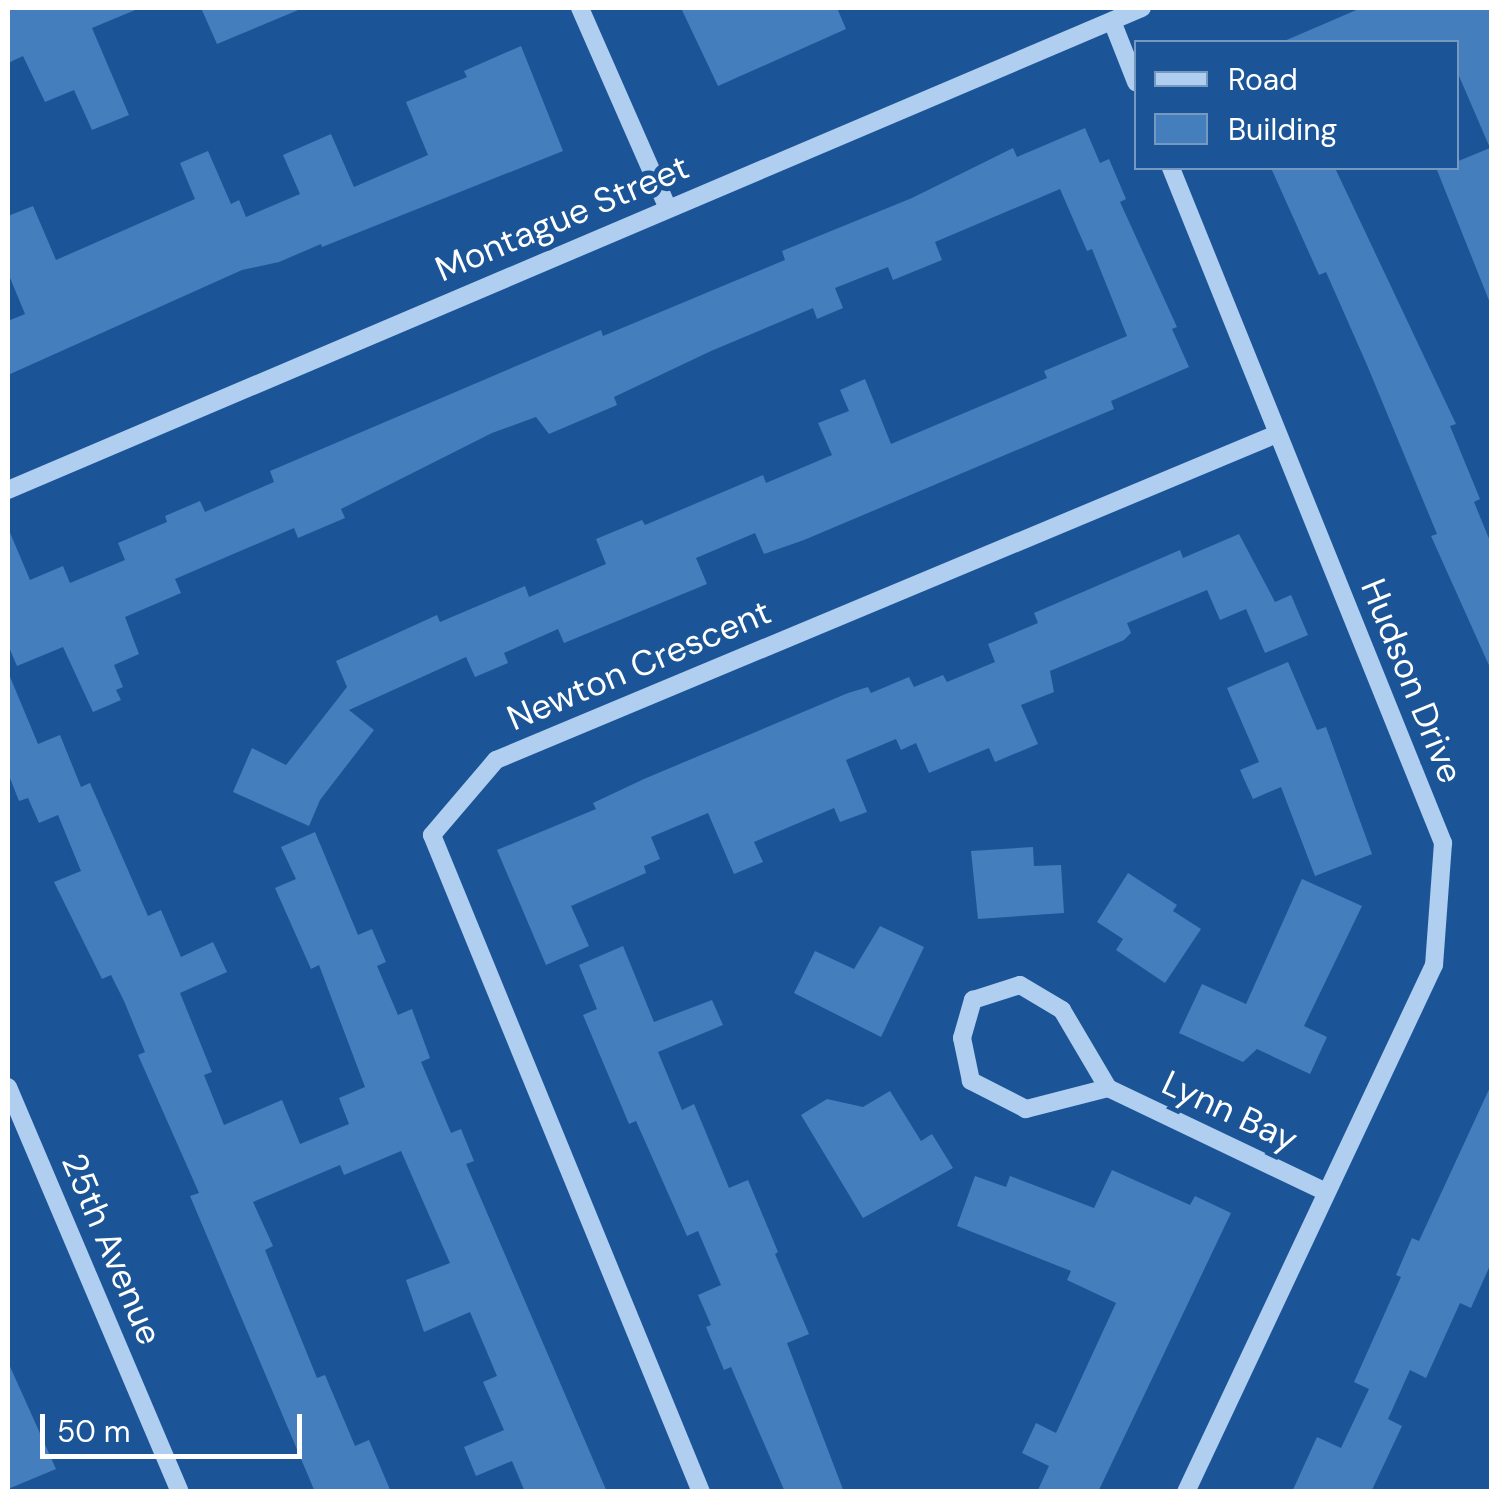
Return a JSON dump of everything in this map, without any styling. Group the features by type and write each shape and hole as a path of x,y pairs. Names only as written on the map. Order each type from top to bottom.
{"street":[{"path":"580,8 668,208"},
{"name":"Montague Street","path":"8,490 1142,8"},
{"path":"1112,21 1134,77"},
{"name":"Hudson Drive","path":"1172,170 1443,842 1434,965 1186,1492"},
{"name":"Newton Crescent","path":"701,1492 432,836 496,760 1277,434"},
{"name":"Lynn Bay","path":"1108,1088 1026,1110 971,1081 962,1038 973,1000 1020,985 1062,1010 1108,1088 1324,1192"},
{"name":"25th Avenue","path":"8,1087 180,1492"}],"building":[{"path":"8,8 140,8 92,28 129,115 92,130 74,90 45,102 23,56 8,63"},
{"path":"201,8 303,8 217,44"},
{"path":"681,8 837,8 846,29 718,86"},
{"path":"1361,8 1492,8 1492,308 1437,170 1459,170 1459,161 1490,148 1459,76 1459,40 1287,40"},
{"path":"521,46 563,151 322,247 321,244 279,262 242,270 8,375 8,321 25,314 8,273 8,216 33,206 56,260 195,199 180,163 208,151 231,204 239,200 246,217 300,194 283,155 331,134 354,187 428,155 406,102 467,77 464,71"},
{"path":"1085,128 1100,163 1109,159 1126,199 1120,202 1177,327 1172,329 1189,367 1111,401 1114,409 804,540 764,554 755,533 696,558 707,584 564,643 558,629 504,653 508,663 475,677 466,657 349,710 374,730 320,800 309,826 233,792 252,748 286,765 347,687 336,661 437,615 440,622 525,586 529,597 606,564 596,539 642,520 645,525 763,475 766,483 832,455 818,423 849,411 840,390 865,379 891,444 1047,378 1044,371 1127,336 1092,249 1087,251 1060,189 935,242 942,260 893,280 888,267 835,288 843,308 817,319 813,308 711,351 614,397 617,405 549,434 536,417 492,433 341,509 345,518 298,538 294,528 175,579 181,593 125,617 139,654 114,665 123,687 116,690 121,700 93,712 63,647 17,666 8,645 8,528 30,580 63,566 70,583 125,560 118,543 167,522 165,516 200,501 205,512 274,482 270,471 601,330 603,336 785,260 782,251 912,198 1013,148 1017,157"},
{"path":"1272,170 1336,170 1456,424 1450,426 1480,499 1474,502 1492,546 1492,672 1431,536 1437,534 1367,365 1326,272 1319,275"},
{"path":"1239,534 1275,602 1291,595 1308,635 1265,653 1246,609 1220,620 1207,590 1127,623 1131,633 1124,640 1050,671 1054,692 1021,705 1038,744 995,762 989,748 929,773 916,743 901,750 896,739 846,760 867,812 840,822 834,808 754,842 763,862 734,874 708,813 651,837 660,859 644,866 646,873 571,906 589,946 546,965 497,850 596,809 593,803 644,779 848,693 868,687 871,693 909,677 914,687 943,675 947,682 995,662 988,644 1038,623 1034,613 1180,550 1183,558"},
{"path":"1288,662 1317,730 1326,727 1372,854 1315,876 1281,787 1253,799 1240,770 1259,762 1227,688"},
{"path":"8,672 38,744 60,735 81,787 90,783 148,916 161,910 181,957 213,942 227,972 180,993 212,1072 204,1075 224,1125 282,1100 300,1144 349,1124 339,1098 365,1087 319,965 311,969 275,888 296,879 281,847 315,832 358,935 372,929 386,962 377,966 398,1015 412,1009 430,1058 421,1062 451,1133 461,1129 474,1161 466,1164 607,1492 525,1492 512,1461 476,1476 464,1447 504,1430 483,1382 497,1376 470,1312 424,1332 406,1280 450,1263 401,1151 344,1175 340,1165 253,1202 273,1246 265,1250 317,1378 325,1375 355,1446 369,1440 391,1492 315,1492 190,1196 199,1193 138,1055 145,1052 124,1001 111,975 102,979 54,882 81,871 58,815 39,823 28,798 19,801 8,773"},
{"path":"1033,847 1034,866 1061,865 1064,913 978,919 971,851"},
{"path":"1128,873 1177,905 1173,911 1201,929 1165,983 1116,950 1123,939 1097,922"},
{"path":"1302,879 1362,906 1304,1026 1327,1037 1310,1074 1257,1049 1243,1062 1179,1033 1202,984 1246,1004"},
{"path":"880,926 924,947 881,1037 794,993 815,951 854,969"},
{"path":"623,946 654,1022 712,1000 723,1025 658,1052 682,1110 694,1104 729,1188 748,1180 809,1334 787,1343 844,1492 785,1492 731,1367 724,1370 706,1327 711,1325 698,1295 721,1285 698,1231 687,1236 636,1121 629,1124 583,1015 597,1009 579,965"},
{"path":"1492,1083 1492,1261 1471,1308 1460,1303 1426,1378 1410,1370 1388,1419 1402,1426 1371,1492 1292,1492 1317,1437 1341,1448 1369,1389 1354,1382 1401,1277 1396,1275 1412,1238 1419,1241"},
{"path":"890,1091 921,1141 932,1134 953,1168 863,1218 801,1115 827,1099 863,1107"},
{"path":"1112,1170 1190,1205 1195,1196 1231,1213 1098,1492 1037,1492 1049,1466 1022,1453 1036,1423 1056,1433 1116,1303 1067,1280 1071,1271 957,1226 975,1176 1006,1187 1010,1176 1094,1208"},
{"path":"8,1362 56,1469 8,1489"}]}
